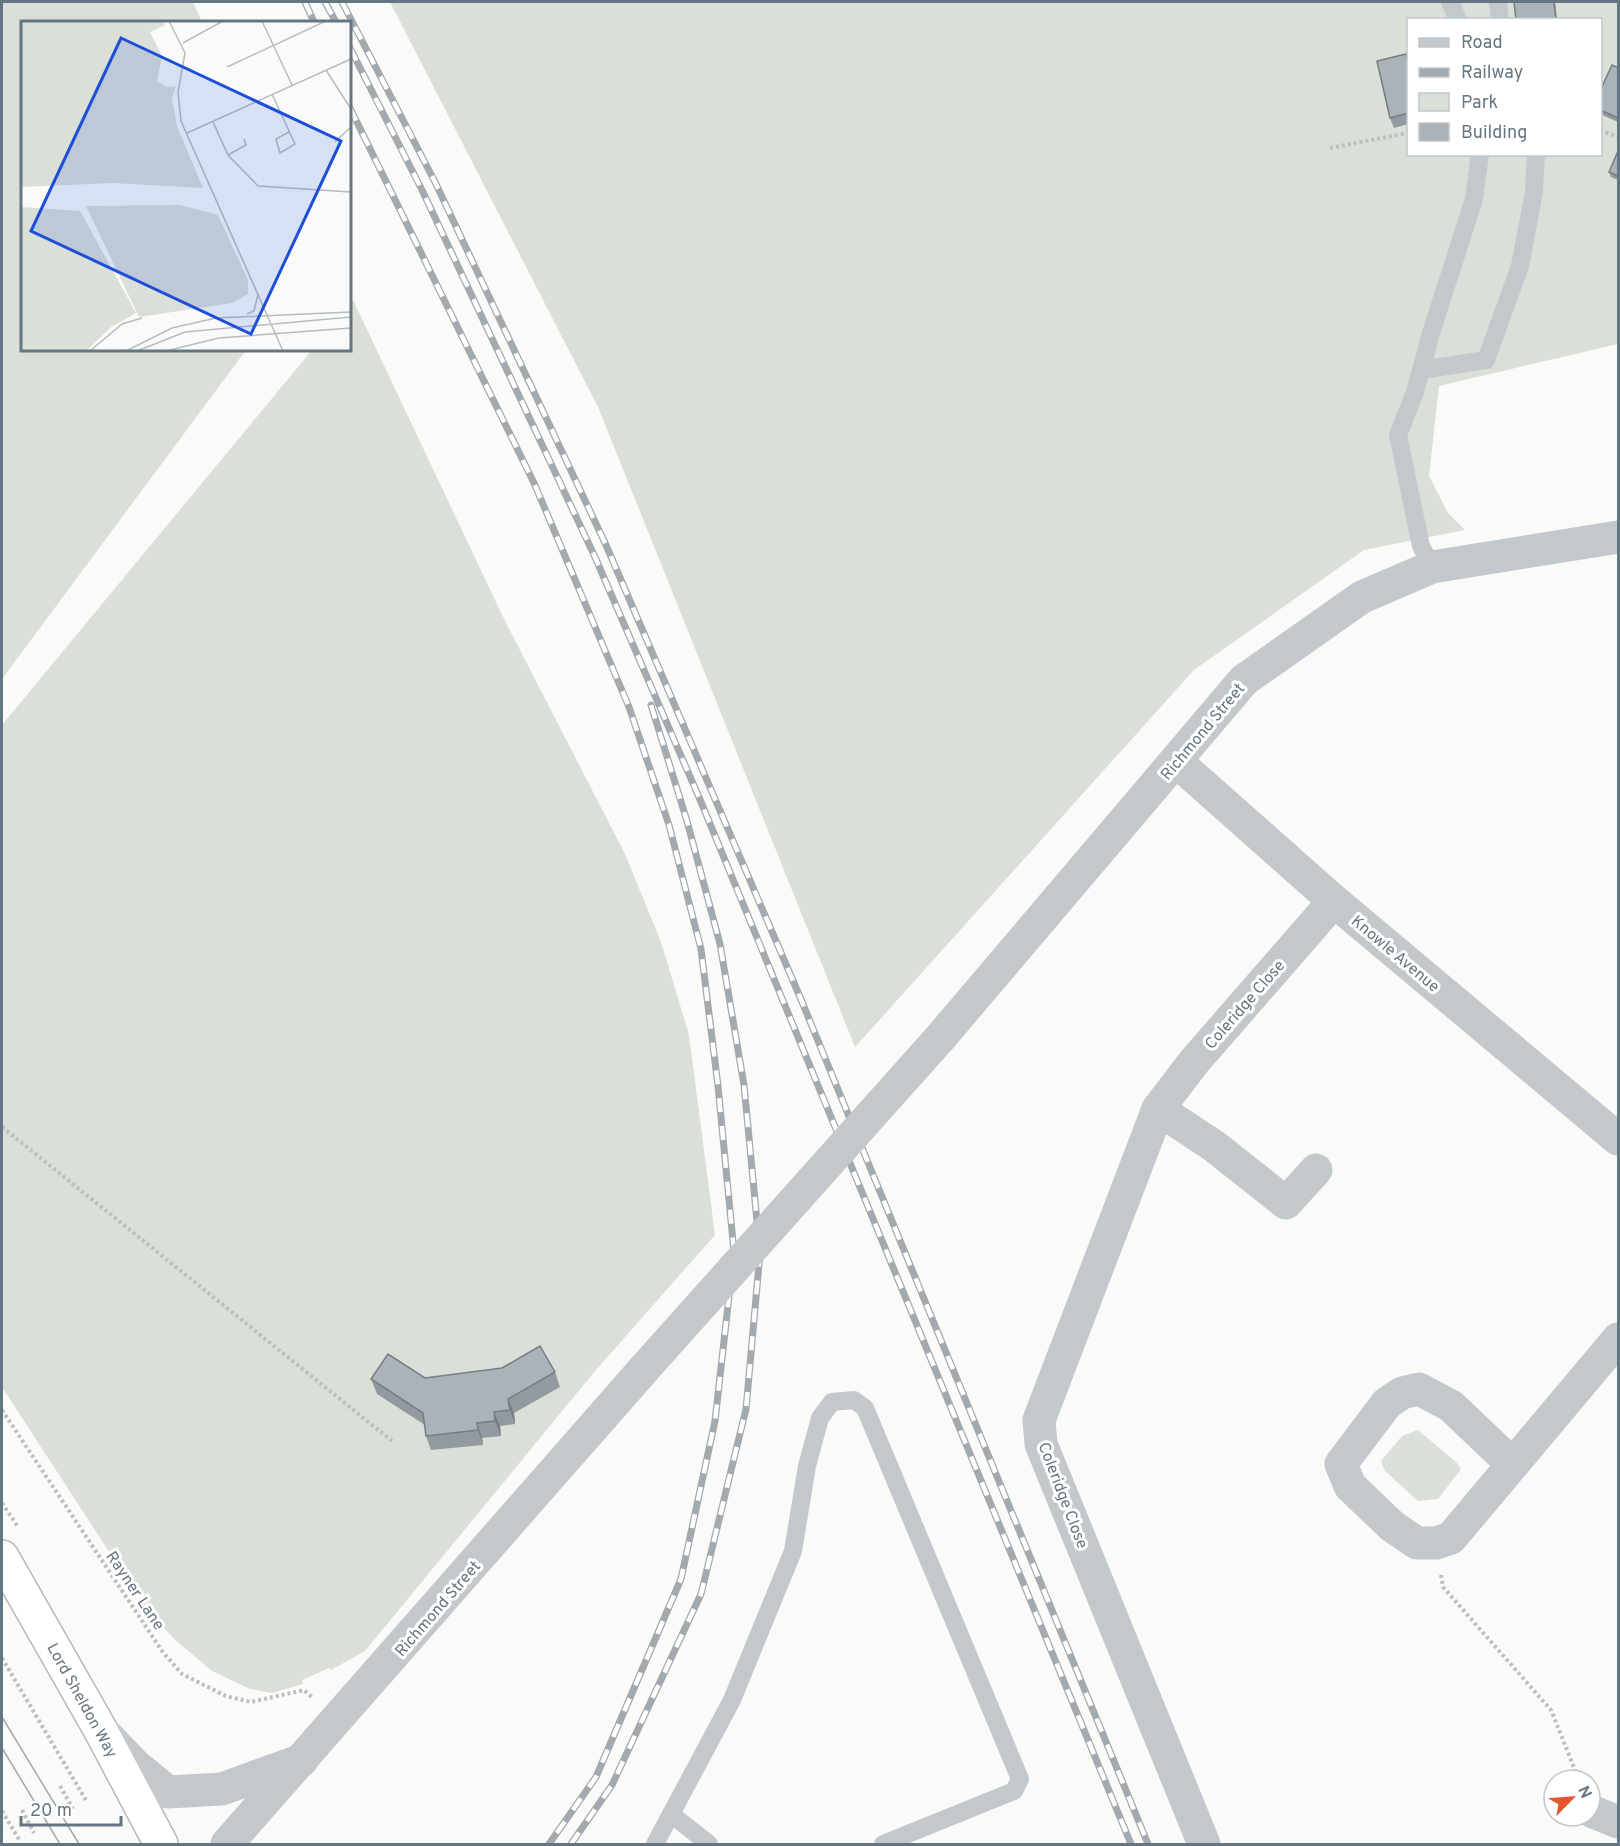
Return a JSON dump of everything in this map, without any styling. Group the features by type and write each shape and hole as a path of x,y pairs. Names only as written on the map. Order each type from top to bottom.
{"highway":[{"name":"Lord Sheldon Way","path":"2,1557 100,1729 161,1845"}],"street":[{"name":"Richmond Street","path":"227,1845 645,1369 940,1038 1177,762 1244,680 1362,597 1432,567 1618,537"},
{"name":"Knowle Avenue","path":"1177,762 1334,901 1618,1139"},
{"name":"Coleridge Close","path":"1204,1845 1041,1444 1039,1420 1158,1109 1193,1063 1334,901"},
{"path":"1158,1109 1214,1146 1286,1203 1316,1170"},
{"path":"1511,1463 1451,1406 1419,1389 1402,1393 1387,1403 1341,1464 1350,1486 1392,1526 1417,1542 1436,1543 1450,1539 1511,1463 1618,1339"},
{"path":"100,1729 135,1765 168,1792 222,1789 304,1759"}],"lane":[{"path":"1450,2 1457,18"},
{"path":"1498,2 1500,18"},
{"path":"1432,567 1421,546 1398,435 1421,370 1474,199 1480,156"},
{"path":"1421,370 1486,360 1520,266 1534,192 1536,156"},
{"path":"655,1845 732,1700 793,1551 807,1466 820,1418 832,1402 854,1400 865,1408 1020,1779 1014,1791 883,1845"},
{"path":"671,1815 709,1845"}],"path":[{"path":"1602,131 1618,137"},
{"path":"1330,148 1407,133"},
{"path":"2,1127 392,1441"},
{"name":"Rayner Lane","path":"2,1410 162,1651 182,1674 226,1696 251,1702 304,1690"},
{"path":"1436,1543 1443,1587 1551,1710 1574,1768"},
{"path":"2,1658 87,1802"},
{"path":"60,1786 74,1809"},
{"path":"22,1810 34,1833"},
{"path":"2,1811 20,1841"}],"green space":[{"path":"2,2 193,2 202,21 21,21 21,351 245,351 2,679"},
{"path":"390,2 1618,2 1618,344 1439,386 1429,476 1448,513 1465,530 1364,550 1194,670 855,1047 598,407"},
{"path":"353,300 503,617 625,854 661,942 689,1035 715,1235 595,1371 365,1651 331,1670 329,1668 302,1680 303,1684 272,1693 250,1689 212,1671 173,1638 143,1604 2,1387 2,725 311,351 351,351 351,303"},
{"path":"1418,1430 1456,1462 1461,1469 1438,1499 1418,1501 1385,1471 1381,1461 1402,1436"}],"building":[{"path":"1514,2 1554,2 1556,18 1516,18"},
{"path":"1406,54 1407,113 1390,118 1377,61"},
{"path":"1612,65 1618,68 1618,118 1602,111 1602,87"},
{"path":"1618,151 1618,176 1609,172"},
{"path":"540,1346 555,1372 508,1399 510,1410 494,1412 495,1421 477,1423 478,1430 426,1436 423,1413 371,1379 388,1354 425,1378 502,1368"}],"tram line":[{"path":"2,1717 79,1844"},
{"path":"2,1748 60,1844"}],"railway":[{"path":"305,2 314,21"},
{"path":"325,2 335,21"},
{"path":"342,2 435,182 606,545 800,997 1148,1844"},
{"path":"351,50 422,190 595,557 701,802 1131,1844"},
{"path":"351,110 534,483 629,707 669,825 701,949 718,1086 734,1252 715,1421 681,1579 596,1777 549,1844"},
{"path":"571,1844 612,1785 701,1594 746,1409 760,1253 744,1085 720,944 687,821 651,705"}]}
